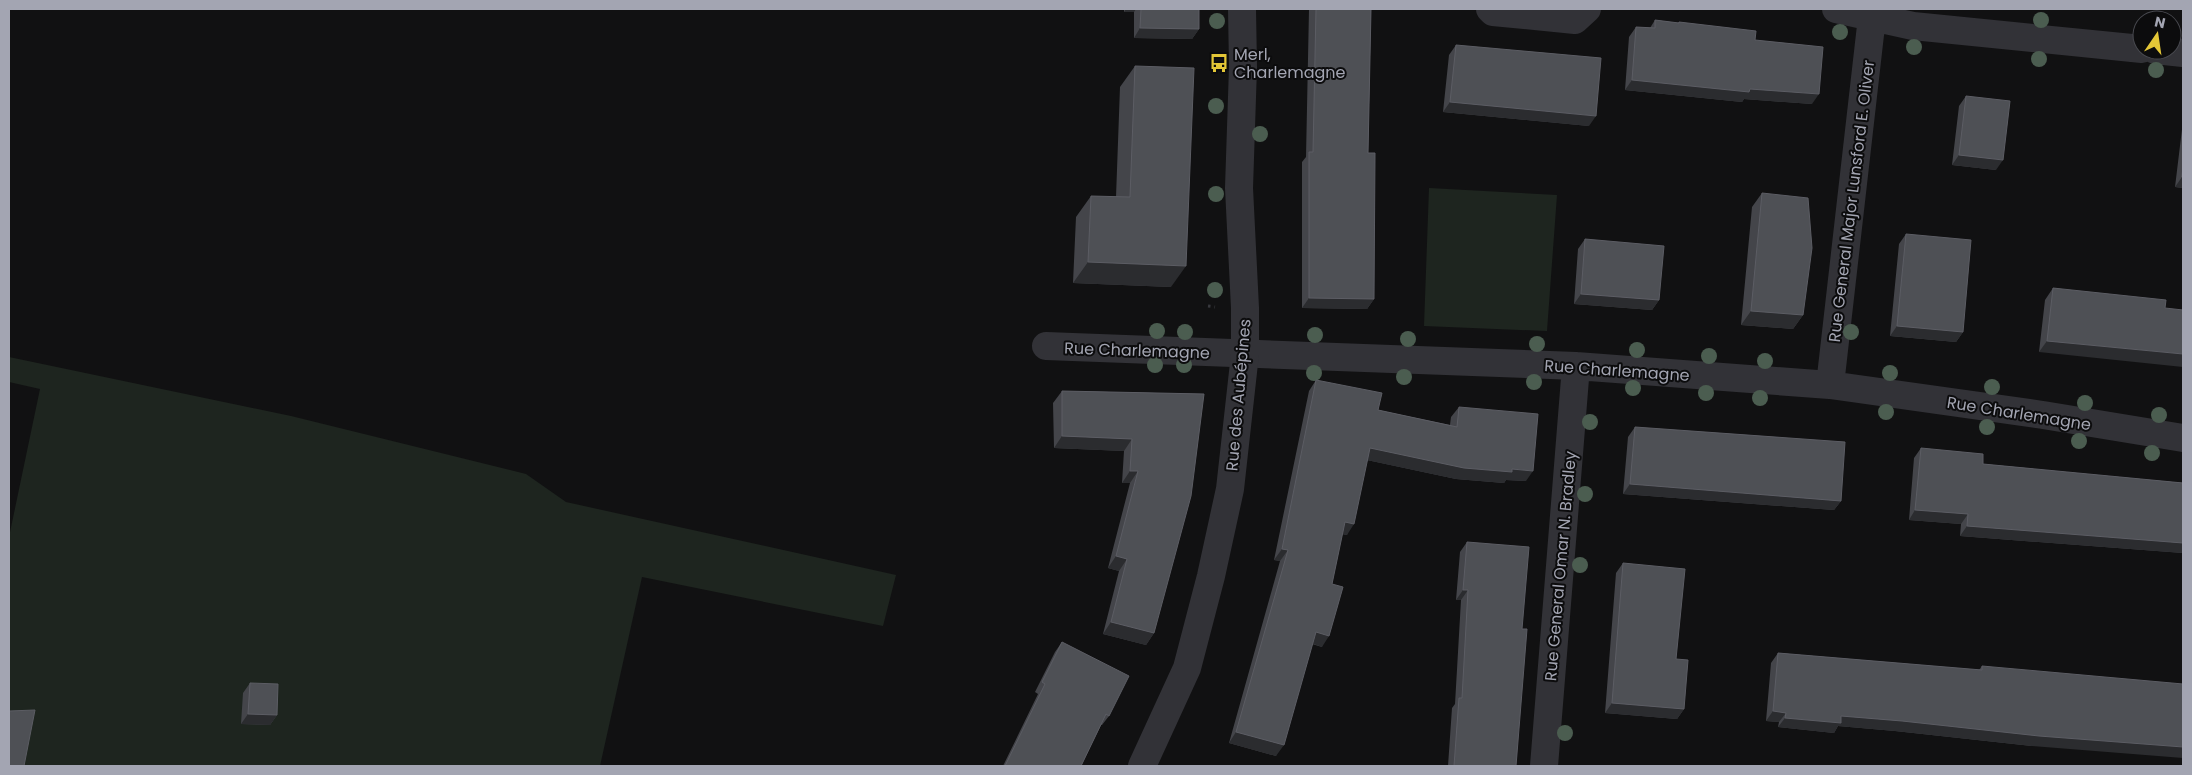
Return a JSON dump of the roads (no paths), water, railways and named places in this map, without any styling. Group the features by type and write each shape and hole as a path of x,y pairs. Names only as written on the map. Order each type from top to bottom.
{"street":[{"name":"Rue des Aubépines","path":"1142,766 1187,668 1211,576 1230,489 1245,354 1245,308 1239,188 1243,67 1242,9"},
{"path":"1490,9 1493,12 1575,20 1587,9"},
{"path":"1836,9 1913,26 2132,48"},
{"name":"Rue General Major Lunsford E. Oliver","path":"1830,385 1872,17"},
{"name":"Rue Charlemagne","path":"1046,346 1576,366 1830,385 2043,415 2183,438"},
{"name":"Rue General Omar N. Bradley","path":"1544,766 1576,366"}],"place":[{"name":"Merl, Charlemagne","path":"1219,63"}]}
